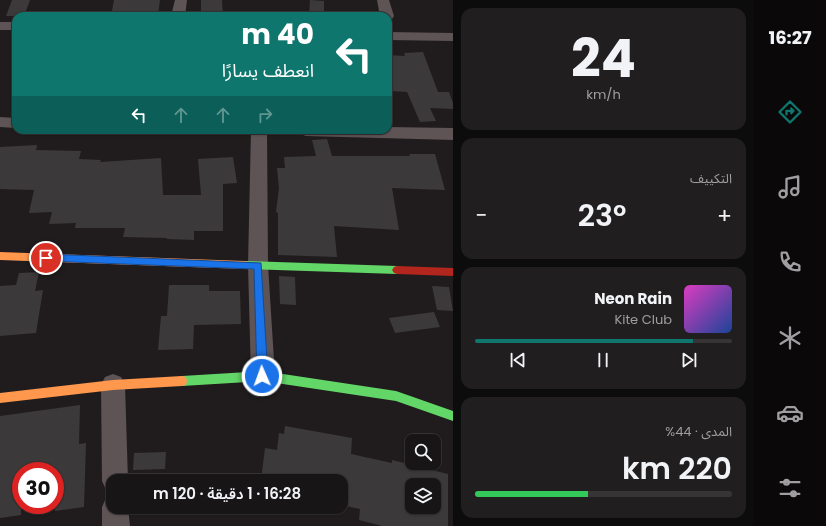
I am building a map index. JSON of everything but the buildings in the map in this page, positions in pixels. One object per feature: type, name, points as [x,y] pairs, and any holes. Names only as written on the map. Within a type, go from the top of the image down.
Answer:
[{"type":"street","points":[[179,12],[181,0]]},
{"type":"street","points":[[383,0],[386,12]]},
{"type":"street","points":[[0,26],[12,26]]},
{"type":"street","points":[[392,36],[453,38]]},
{"type":"street","points":[[0,122],[12,123]]},
{"type":"street","points":[[392,132],[453,134]]},
{"type":"street","points":[[259,134],[258,265],[262,376]]},
{"type":"street","points":[[0,256],[453,272]]},
{"type":"street","points":[[0,398],[113,385],[262,376],[396,396],[453,416]]},
{"type":"street","points":[[113,385],[115,474]]},
{"type":"street","points":[[115,514],[116,526]]},
{"type":"traffic: fast","points":[[245,265],[397,270]]},
{"type":"traffic: fast","points":[[182,381],[263,376],[396,396],[453,416]]},
{"type":"traffic: slow","points":[[0,256],[245,265]]},
{"type":"traffic: slow","points":[[0,398],[113,385],[182,381]]},
{"type":"traffic: jam","points":[[397,270],[453,272]]},
{"type":"route","points":[[46,258],[258,265],[262,376]]}]
